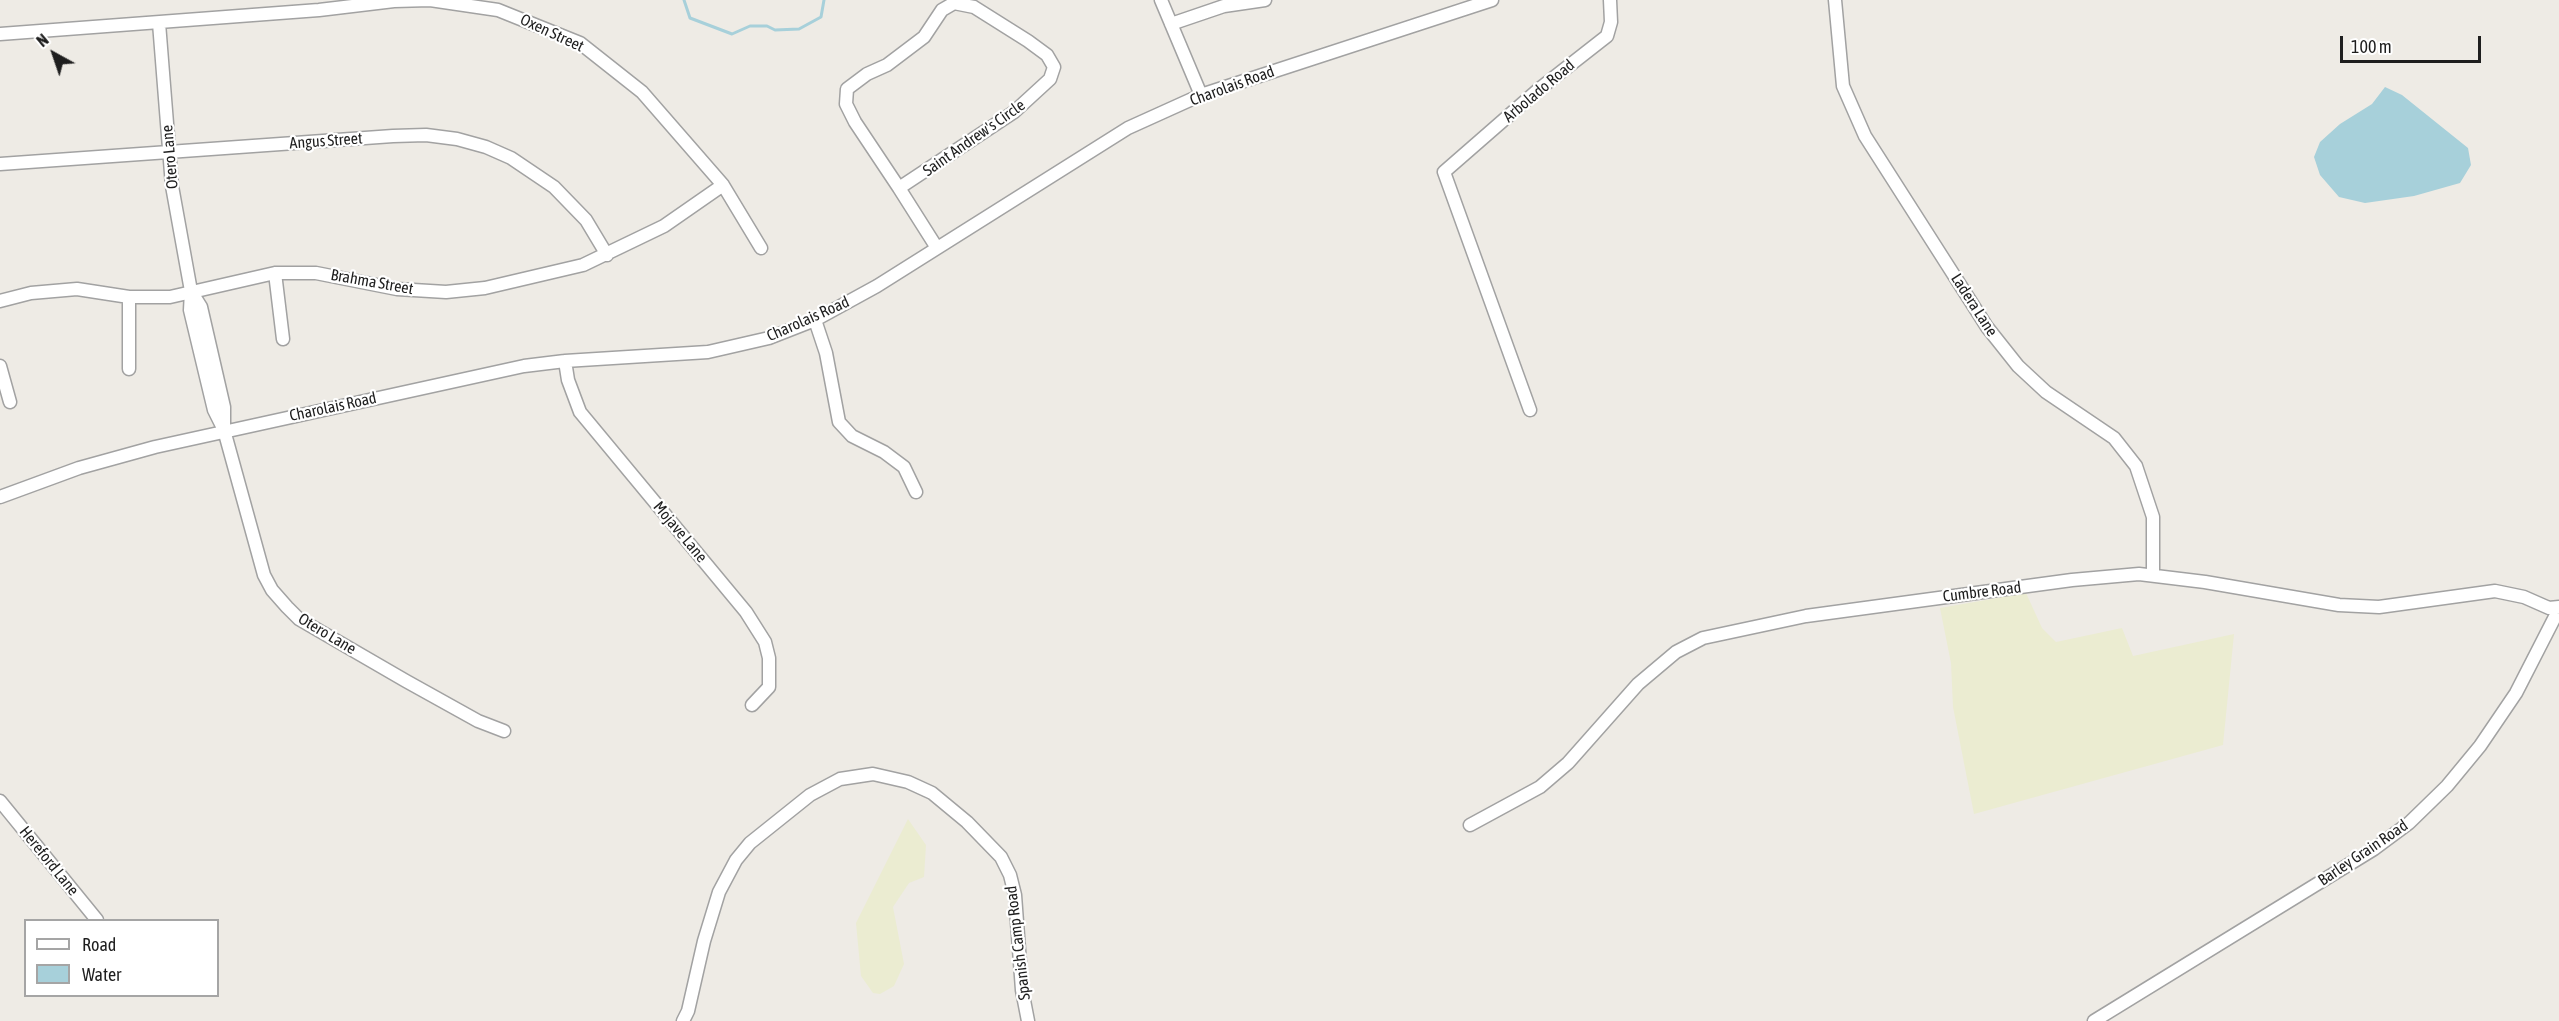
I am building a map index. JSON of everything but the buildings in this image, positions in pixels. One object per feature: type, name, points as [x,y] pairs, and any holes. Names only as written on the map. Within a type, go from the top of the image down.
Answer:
[{"type":"street","name":"Oxen Street","points":[[0,34],[159,23],[394,1],[430,0],[498,10],[572,39],[614,68],[668,120],[723,185],[761,248]]},
{"type":"street","points":[[1161,0],[1201,95]]},
{"type":"street","points":[[1171,24],[1224,6],[1265,0]]},
{"type":"street","name":"Charolais Road","points":[[0,497],[79,468],[224,430],[524,366],[565,361],[668,356],[737,348],[769,339],[815,320],[877,286],[1128,128],[1201,95],[1492,0]]},
{"type":"street","name":"Arbolado Road","points":[[1530,410],[1444,172],[1538,90],[1607,36],[1611,22],[1610,0]]},
{"type":"street","name":"Ladera Lane","points":[[1835,0],[1843,86],[1865,136],[1987,327],[2018,366],[2046,392],[2114,438],[2136,466],[2153,517],[2154,574]]},
{"type":"street","name":"Saint Andrew's Circle","points":[[899,188],[1030,99],[1050,79],[1054,67],[1047,55],[974,8],[954,3],[942,10],[924,37],[887,65],[853,83],[847,89],[846,104],[855,122],[937,248]]},
{"type":"street","name":"Otero Lane","points":[[159,23],[176,218],[191,291],[190,310],[214,411],[224,430],[264,575],[272,590],[299,619],[478,721],[504,731]]},
{"type":"street","name":"Angus Street","points":[[0,164],[393,136],[426,135],[457,139],[486,147],[511,158],[554,187],[586,220],[607,255]]},
{"type":"street","name":"Brahma Street","points":[[0,301],[30,292],[77,289],[129,297],[170,297],[275,273],[316,273],[397,288],[446,292],[485,288],[557,273],[607,255],[664,226],[723,185]]},
{"type":"street","points":[[275,273],[283,339]]},
{"type":"street","points":[[129,297],[129,369]]},
{"type":"street","points":[[815,320],[826,353],[839,422],[852,436],[884,452],[904,467],[916,492]]},
{"type":"street","name":"Mojave Lane","points":[[565,361],[568,380],[580,412],[746,612],[765,642],[770,668],[769,687],[752,705]]},
{"type":"street","points":[[0,366],[10,402]]},
{"type":"street","name":"Cumbre Road","points":[[1470,825],[1540,787],[1568,764],[1651,672],[1676,652],[1702,638],[1806,616],[2072,580],[2154,574],[2339,605],[2379,607],[2495,591],[2524,597],[2549,608],[2559,608]]},
{"type":"street","name":"Barley Grain Road","points":[[2094,1021],[2374,849],[2409,824],[2447,786],[2480,746],[2516,693],[2559,608]]},
{"type":"street","name":"Spanish Camp Road","points":[[683,1021],[688,1011],[704,941],[719,891],[736,860],[750,843],[810,795],[840,779],[873,774],[908,782],[932,793],[967,822],[1001,857],[1015,895],[1022,990],[1028,1021]]},
{"type":"street","name":"Hereford Lane","points":[[0,801],[95,919]]},
{"type":"green space","points":[[2026,593],[2042,628],[2056,642],[2122,628],[2133,656],[2234,634],[2223,745],[1974,814],[1953,707],[1951,663],[1940,608]]},
{"type":"green space","points":[[908,819],[926,845],[924,877],[909,883],[893,907],[904,964],[894,986],[880,994],[873,993],[861,976],[856,923]]},
{"type":"water","points":[[2385,87],[2402,95],[2468,148],[2471,165],[2460,183],[2414,196],[2365,203],[2339,197],[2320,175],[2314,157],[2320,142],[2340,124],[2372,104]]},
{"type":"waterway","points":[[684,0],[690,18],[732,34],[750,26],[767,26],[775,30],[799,29],[821,17],[824,0]]}]
